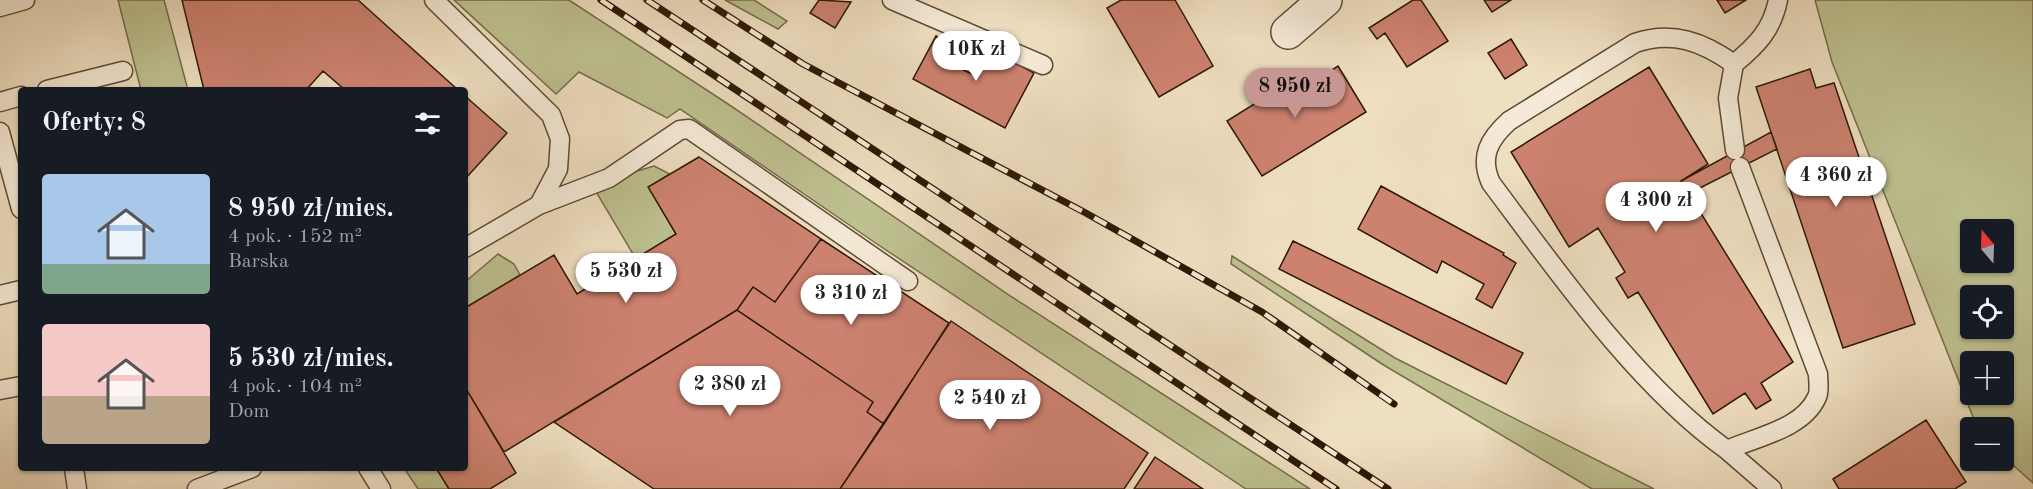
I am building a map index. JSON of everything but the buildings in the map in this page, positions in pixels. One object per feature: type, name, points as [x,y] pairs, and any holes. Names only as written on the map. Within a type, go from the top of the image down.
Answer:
[{"type":"street","points":[[1288,32],[1325,0]]},
{"type":"lane","points":[[0,7],[26,0]]},
{"type":"lane","points":[[434,0],[551,116],[560,139],[558,169],[539,206]]},
{"type":"lane","points":[[892,0],[1043,65]]},
{"type":"lane","points":[[1727,450],[1786,427],[1806,412],[1818,396],[1818,374],[1737,159],[1728,98],[1734,64],[1760,43],[1774,18],[1778,0]]},
{"type":"lane","points":[[1734,64],[1713,49],[1694,41],[1651,37],[1635,43],[1509,121],[1496,132],[1484,157],[1485,171],[1491,183],[1594,318],[1653,384],[1698,429],[1727,450],[1772,489]]},
{"type":"lane","points":[[59,87],[123,71]]},
{"type":"lane","points":[[0,102],[18,97]]},
{"type":"lane","points":[[468,246],[539,206],[609,178],[680,130],[689,129],[908,280]]},
{"type":"lane","points":[[0,132],[15,198]]},
{"type":"lane","points":[[0,295],[18,291]]},
{"type":"lane","points":[[0,390],[18,387]]},
{"type":"lane","points":[[74,471],[77,489]]},
{"type":"lane","points":[[197,489],[244,471]]},
{"type":"lane","points":[[370,471],[381,489]]},
{"type":"green space","points":[[118,0],[164,0],[187,87],[140,87]]},
{"type":"green space","points":[[454,0],[569,0],[728,104],[1012,297],[1310,489],[1246,489],[877,244],[680,109],[667,118],[579,72],[556,94]]},
{"type":"green space","points":[[725,0],[754,0],[787,21],[778,29]]},
{"type":"green space","points":[[1815,0],[2033,0],[2033,483],[2014,466],[2014,417],[1973,417],[1968,405],[2014,405],[2014,351],[1960,351],[1960,384],[1832,62]]},
{"type":"green space","points":[[654,166],[670,174],[649,187],[676,234],[636,259],[595,190],[617,177]]},
{"type":"green space","points":[[498,254],[514,264],[520,275],[468,306],[468,279]]},
{"type":"green space","points":[[1232,256],[1395,358],[1654,489],[1592,489],[1382,364],[1231,264]]},
{"type":"green space","points":[[406,471],[438,471],[449,489],[418,489]]},
{"type":"railway","points":[[601,0],[1336,489]]},
{"type":"railway","points":[[647,0],[1388,489]]},
{"type":"railway","points":[[703,0],[803,64],[1084,212],[1262,312],[1394,404]]}]
